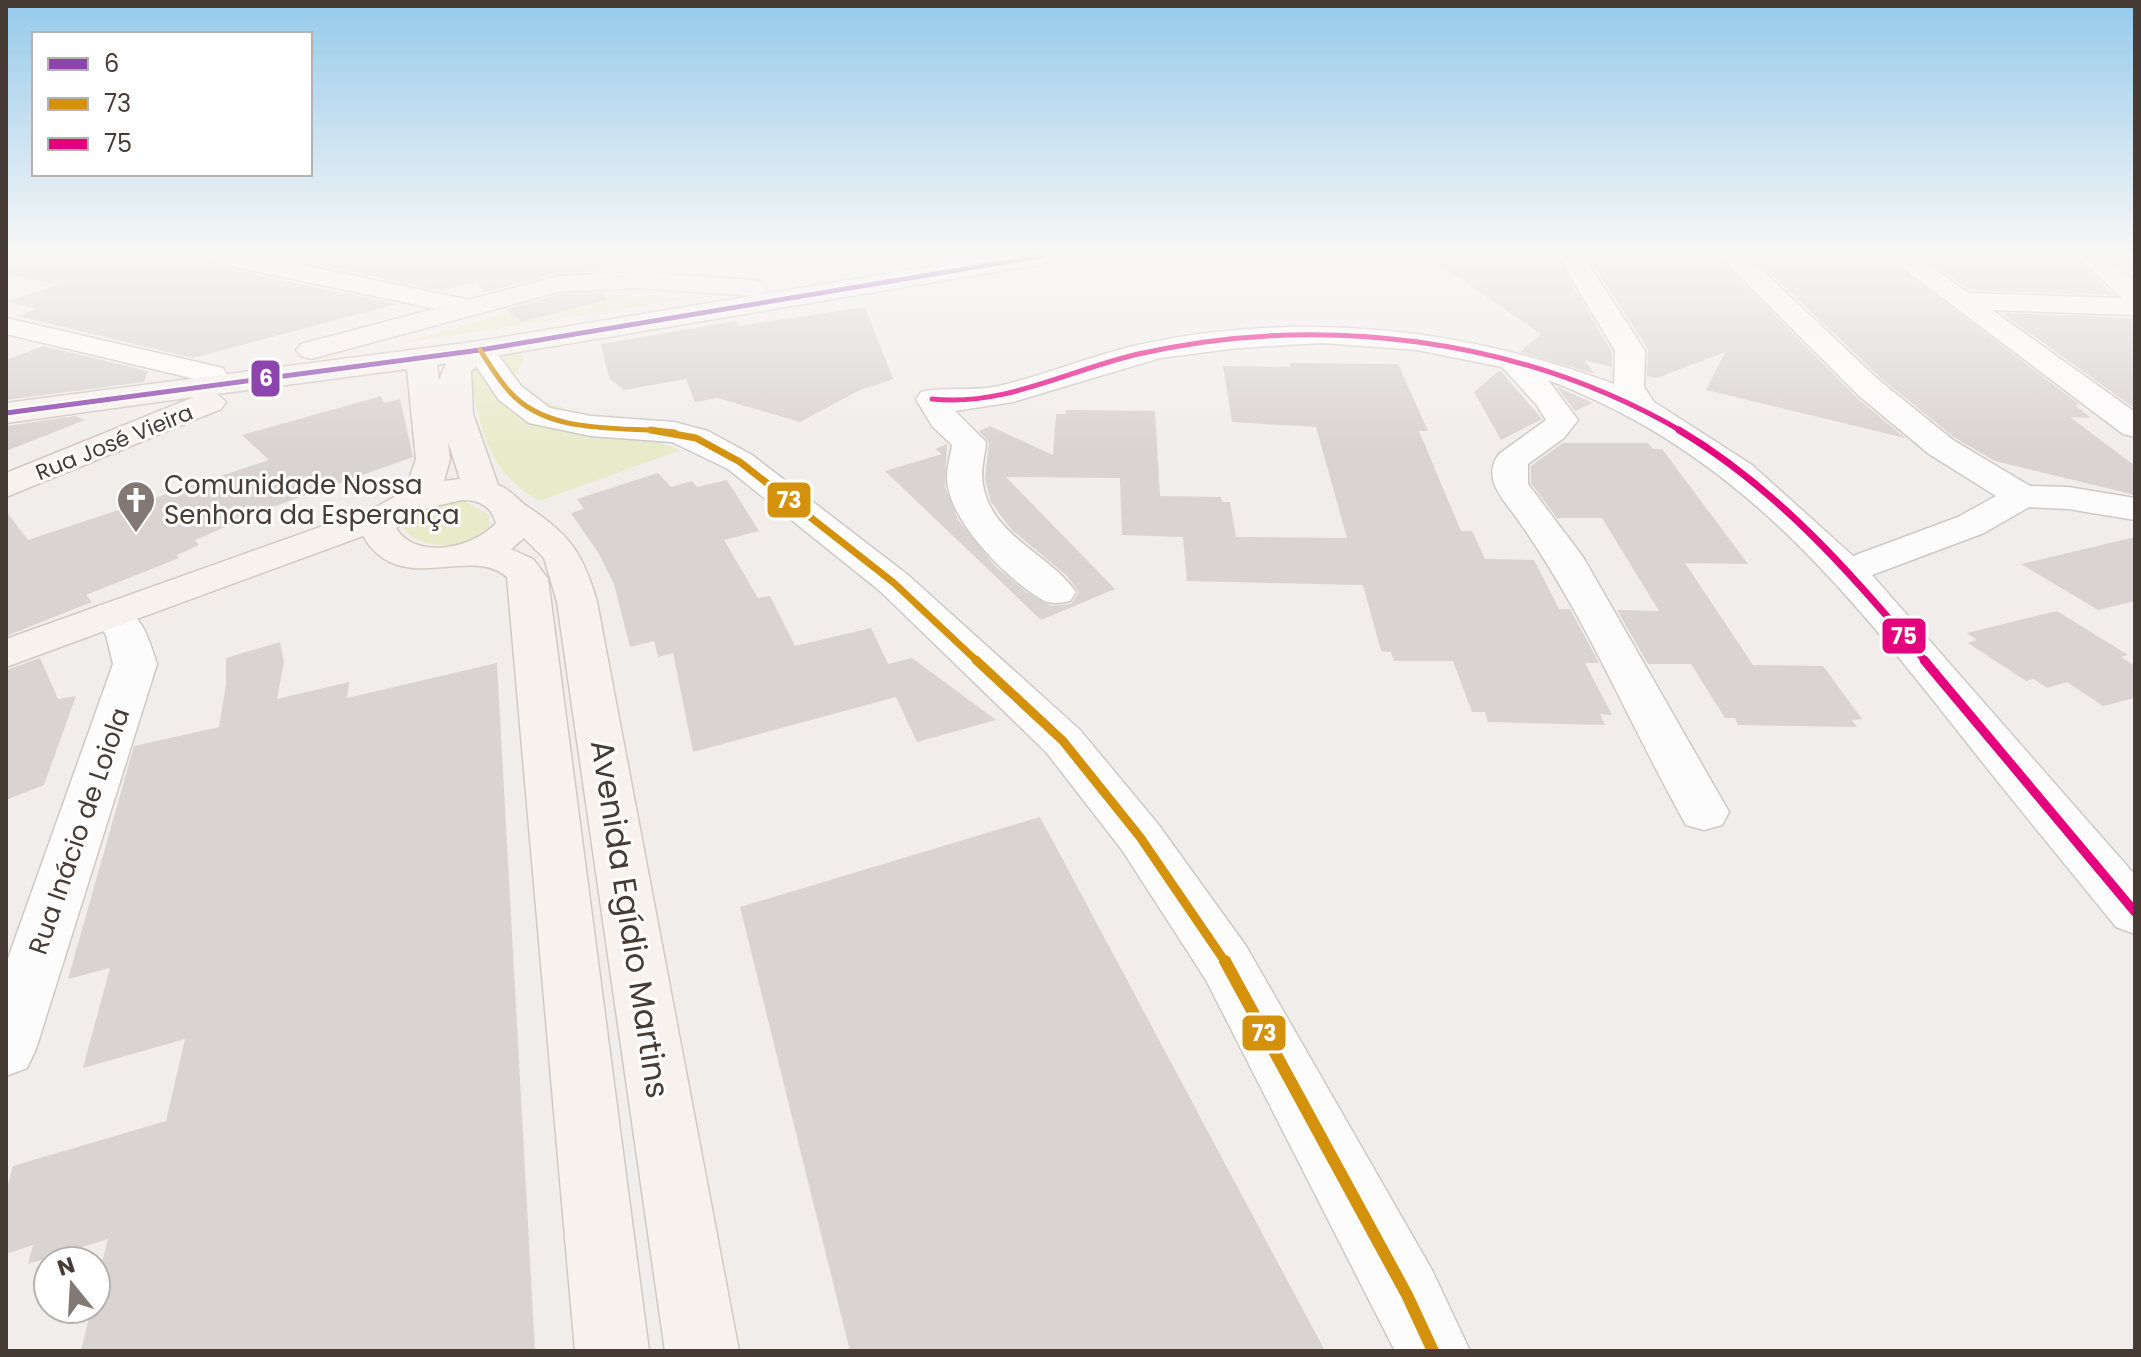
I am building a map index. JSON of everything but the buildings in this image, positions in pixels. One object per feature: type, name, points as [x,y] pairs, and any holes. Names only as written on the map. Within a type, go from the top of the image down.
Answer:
[{"type":"main road","points":[[6,413],[421,359],[490,319]]},
{"type":"main road","points":[[636,324],[650,319]]},
{"type":"main road","points":[[127,397],[328,347],[472,329],[636,324],[661,319]]},
{"type":"main road","points":[[472,329],[465,359],[455,376],[458,417],[491,518]]},
{"type":"main road","points":[[267,379],[328,347]]},
{"type":"main road","points":[[421,359],[433,459],[421,498]]},
{"type":"main road","name":"Rua José Vieira","points":[[6,486],[267,379]]},
{"type":"main road","points":[[6,681],[120,625],[382,528],[421,498],[442,492],[491,518]]},
{"type":"main road","points":[[382,528],[412,555],[454,558],[491,518]]},
{"type":"main road","name":"Avenida Egídio Martins","points":[[491,518],[513,562],[523,568],[528,579],[612,1351]]},
{"type":"main road","name":"Avenida Egídio Martins","points":[[491,518],[549,536],[560,551],[577,602],[702,1351]]},
{"type":"main road","points":[[6,654],[120,625]]},
{"type":"street","points":[[445,319],[472,329],[510,393],[540,416],[591,426],[674,432],[696,438],[740,462],[894,583],[1063,741],[1140,837],[1226,963],[1407,1295],[1433,1351]]},
{"type":"street","points":[[1611,319],[1632,364],[1627,379],[1629,387],[1642,408]]},
{"type":"street","points":[[1798,319],[1869,388],[1941,447],[2022,496],[2068,498],[2135,509]]},
{"type":"street","points":[[1987,319],[2135,427]]},
{"type":"street","points":[[6,326],[212,374]]},
{"type":"street","points":[[1056,592],[988,531],[970,500],[964,466],[969,442],[943,419],[932,399],[955,401],[996,395],[1155,349],[1241,338],[1321,335],[1427,344],[1528,366],[1642,408],[1730,464],[1805,529],[1847,571],[2135,912]]},
{"type":"street","points":[[1528,366],[1632,364]]},
{"type":"street","points":[[1528,366],[1562,420],[1557,429],[1539,438],[1511,461],[1510,485],[1564,557],[1704,812]]},
{"type":"street","points":[[1847,571],[1971,525],[2022,496]]},
{"type":"street","name":"Rua Inácio de Loiola","points":[[6,1049],[135,664],[120,625]]},
{"type":"green space","points":[[484,319],[555,319],[408,342]]},
{"type":"green space","points":[[520,353],[524,359],[514,379],[515,385],[538,399],[681,450],[539,501],[522,490],[498,463],[483,432],[471,377],[472,363]]},
{"type":"green space","points":[[461,499],[489,515],[489,528],[481,535],[459,544],[436,545],[414,538],[405,531],[403,525],[408,518],[422,509]]},
{"type":"transit line","name":"6","points":[[6,413],[480,350],[663,319]]},
{"type":"transit line","name":"75","points":[[932,399],[954,402],[1002,395],[1121,358],[1180,346],[1258,337],[1323,335],[1417,342],[1465,350],[1513,360],[1603,390],[1693,438],[1740,472],[1825,549],[1903,635],[2135,912]]},
{"type":"transit line","name":"73","points":[[480,350],[510,393],[540,416],[591,426],[674,432],[696,438],[740,462],[894,583],[1063,741],[1140,837],[1226,963],[1407,1295],[1433,1351]]},
{"type":"place","name":"Comunidade Nossa Senhora da Esperança","points":[[136,534]]}]
